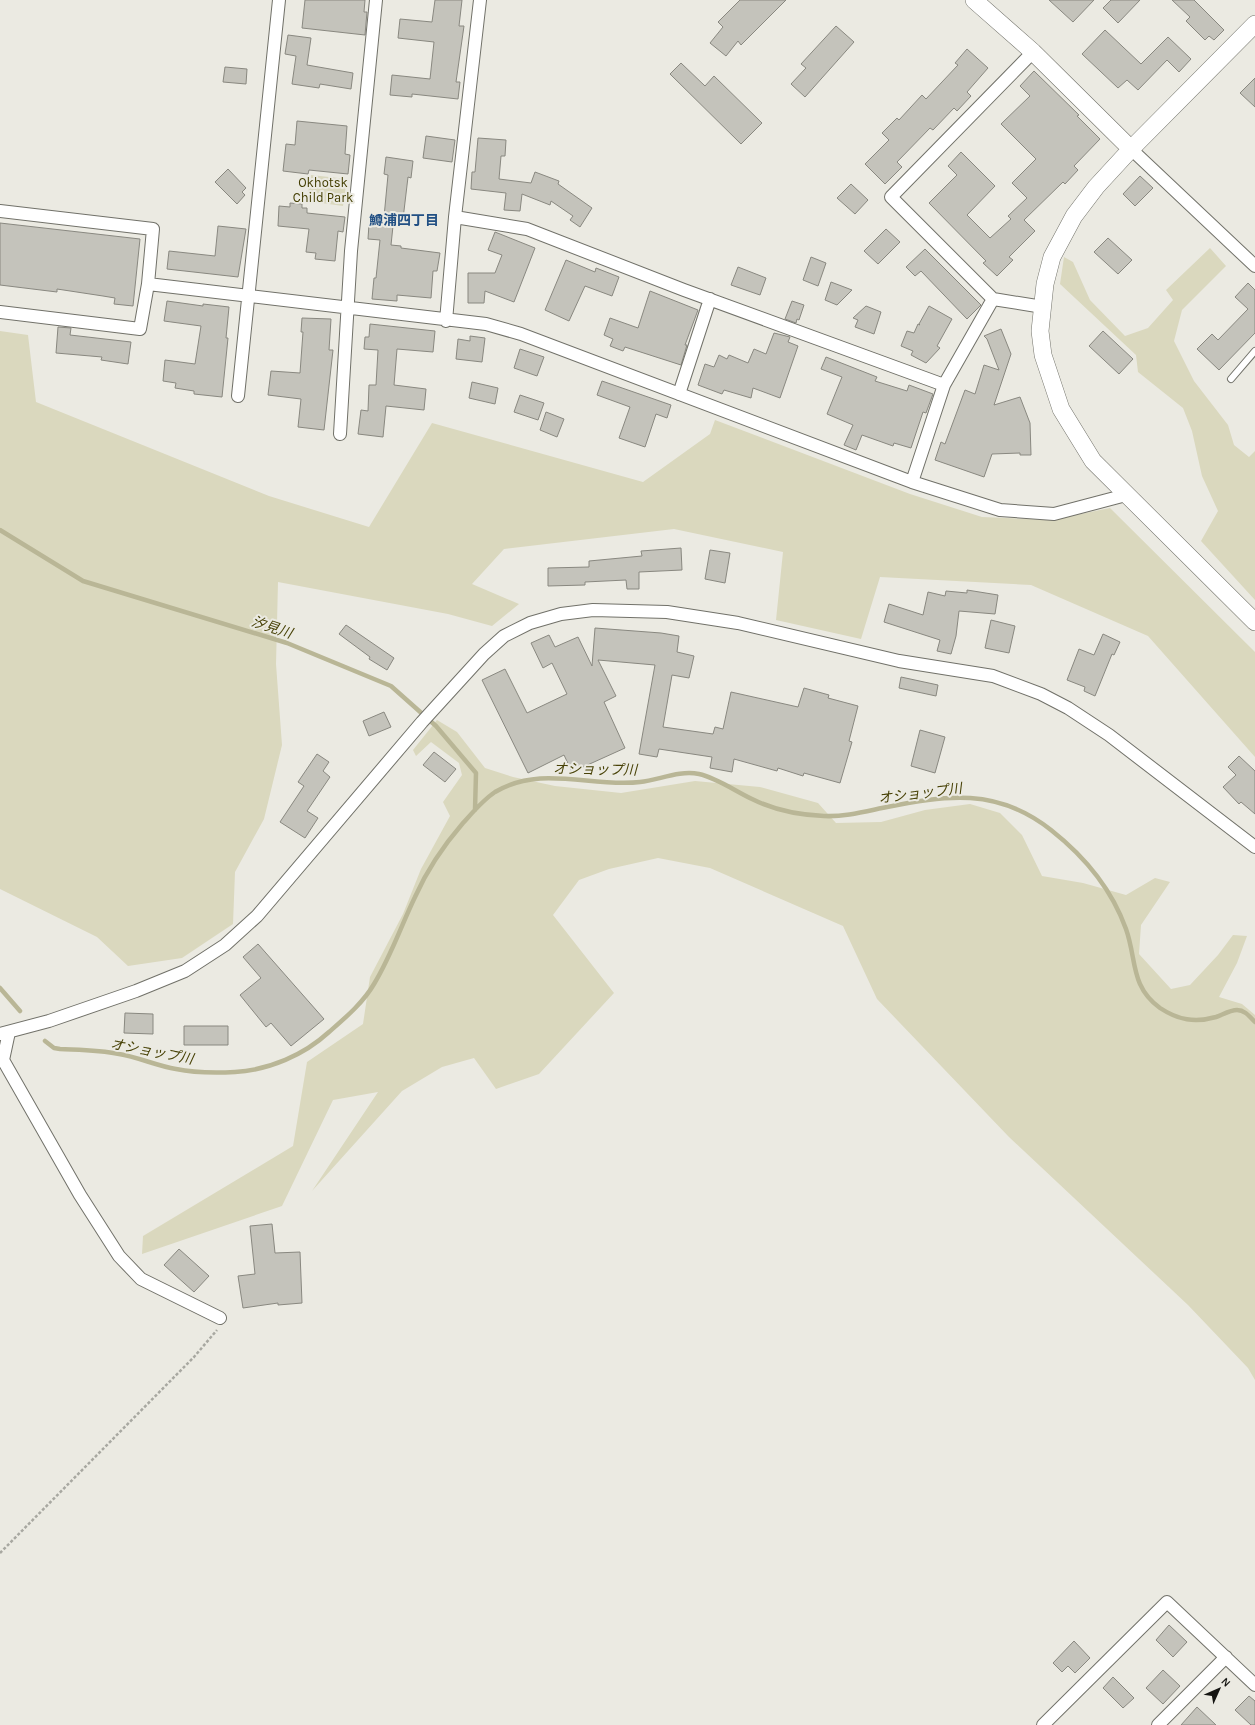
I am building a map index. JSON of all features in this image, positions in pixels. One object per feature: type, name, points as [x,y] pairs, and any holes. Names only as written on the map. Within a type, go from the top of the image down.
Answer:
[{"type":"street","points":[[238,396],[247,297],[279,0]]},
{"type":"street","points":[[340,434],[346,308],[376,0]]},
{"type":"street","points":[[446,321],[455,217],[480,0]]},
{"type":"street","points":[[974,0],[1033,52],[1131,149],[1255,266]]},
{"type":"street","points":[[1255,24],[1131,149],[1096,187],[1074,216],[1052,257],[1045,284],[1040,332],[1044,355],[1061,409],[1093,460],[1126,495],[1255,622]]},
{"type":"street","points":[[1033,52],[891,197],[993,299],[1043,307]]},
{"type":"street","points":[[0,211],[153,229],[148,284],[140,329],[0,312]]},
{"type":"street","points":[[455,217],[527,229],[710,300],[944,385]]},
{"type":"street","points":[[148,284],[446,321],[486,324],[521,334],[912,482],[1000,510],[1054,514],[1126,495]]},
{"type":"street","points":[[912,482],[944,385],[993,299]]},
{"type":"street","points":[[680,394],[710,300]]},
{"type":"street","points":[[220,1318],[141,1279],[119,1256],[80,1195],[3,1060],[5,1033],[49,1021],[136,991],[184,971],[225,946],[257,916],[434,709],[504,636],[530,623],[561,614],[593,610],[667,612],[738,623],[899,661],[993,676],[1042,694],[1068,708],[1109,735],[1255,847]]},
{"type":"street","points":[[1044,1725],[1167,1602],[1255,1685]]},
{"type":"street","points":[[1158,1725],[1226,1657]]},
{"type":"lane","points":[[1231,379],[1255,351]]},
{"type":"path","points":[[0,1553],[194,1357],[221,1324],[220,1318]]},
{"type":"green space","name":"Okhotsk Child Park","points":[[311,175],[347,179],[343,206],[307,201]]},
{"type":"green space","points":[[1210,248],[1226,266],[1182,310],[1174,341],[1194,381],[1228,425],[1234,445],[1249,457],[1255,451],[1255,600],[1201,541],[1218,511],[1202,476],[1192,431],[1183,408],[1138,372],[1136,355],[1060,284],[1064,257],[1073,262],[1090,300],[1125,336],[1148,328],[1173,300],[1166,290]]},
{"type":"green space","points":[[0,331],[28,335],[36,402],[269,496],[369,527],[432,423],[643,482],[710,434],[715,420],[910,494],[982,517],[1051,520],[1110,508],[1255,652],[1255,757],[1148,636],[1031,585],[880,577],[861,639],[776,620],[783,552],[674,529],[504,549],[472,584],[519,604],[492,626],[448,614],[278,582],[276,664],[282,745],[264,819],[235,872],[233,924],[182,958],[128,966],[97,937],[0,889]]},
{"type":"green space","points":[[437,720],[457,732],[485,768],[513,777],[555,786],[621,793],[695,781],[760,787],[818,803],[836,823],[881,822],[925,810],[970,804],[1000,813],[1022,835],[1042,876],[1083,883],[1126,895],[1155,878],[1170,882],[1141,925],[1139,954],[1171,989],[1190,985],[1218,955],[1233,935],[1247,936],[1237,963],[1219,997],[1242,1004],[1255,1015],[1255,1380],[1248,1368],[1188,1305],[1009,1137],[877,999],[843,926],[710,868],[658,858],[609,869],[579,880],[553,915],[614,993],[539,1074],[496,1089],[474,1058],[442,1067],[402,1091],[312,1191],[378,1092],[333,1100],[282,1206],[142,1254],[143,1236],[293,1146],[307,1062],[363,1024],[370,977],[403,914],[421,869],[450,816],[443,802],[462,775],[459,763],[431,742],[416,756],[413,750]]},
{"type":"building","points":[[305,0],[365,0],[364,12],[367,12],[365,35],[302,28]]},
{"type":"building","points":[[435,0],[462,0],[459,26],[464,26],[456,82],[460,82],[458,99],[412,94],[412,97],[390,95],[392,75],[430,79],[434,42],[398,38],[400,19],[432,22]]},
{"type":"building","points":[[740,0],[786,0],[741,45],[738,41],[726,56],[710,43],[723,27],[718,22]]},
{"type":"building","points":[[1049,0],[1094,0],[1073,22]]},
{"type":"building","points":[[1111,0],[1140,0],[1118,23],[1103,8]]},
{"type":"building","points":[[1172,0],[1194,0],[1224,30],[1214,40],[1209,36],[1205,40],[1186,21],[1190,17]]},
{"type":"building","points":[[836,26],[854,42],[805,97],[791,84],[806,68],[801,64]]},
{"type":"building","points":[[1105,30],[1141,64],[1168,37],[1191,59],[1179,72],[1167,60],[1138,90],[1127,80],[1118,88],[1082,54]]},
{"type":"building","points":[[288,35],[311,38],[307,65],[353,73],[351,89],[320,84],[319,88],[292,84],[296,56],[285,54]]},
{"type":"building","points":[[967,49],[988,68],[967,92],[971,96],[957,111],[954,108],[933,130],[930,128],[897,162],[902,167],[885,184],[865,164],[889,140],[882,133],[897,118],[899,120],[922,95],[926,99],[958,65],[955,63]]},
{"type":"building","points":[[681,63],[705,86],[714,76],[762,123],[741,144],[670,74]]},
{"type":"building","points":[[225,67],[247,69],[246,84],[223,82]]},
{"type":"building","points":[[1034,71],[1079,115],[1077,116],[1100,139],[1074,166],[1078,170],[1065,184],[1063,182],[1024,220],[1035,231],[1009,257],[1013,260],[997,276],[983,263],[986,261],[929,203],[957,175],[948,166],[961,152],[995,186],[967,215],[990,238],[1011,219],[1008,216],[1027,198],[1012,183],[1036,159],[1001,124],[1030,96],[1020,86]]},
{"type":"building","points":[[1255,78],[1255,107],[1240,93]]},
{"type":"building","points":[[297,121],[347,126],[345,154],[350,155],[348,174],[309,170],[308,174],[283,171],[286,144],[295,145]]},
{"type":"building","points":[[426,136],[455,140],[452,162],[423,158]]},
{"type":"building","points":[[478,138],[506,140],[505,156],[501,156],[499,179],[531,183],[535,172],[559,181],[558,184],[592,208],[580,227],[570,220],[573,216],[551,201],[550,205],[522,194],[520,211],[504,210],[506,193],[471,189],[472,172],[475,172]]},
{"type":"building","points":[[386,157],[413,161],[411,178],[408,177],[403,219],[384,217],[388,175],[384,174]]},
{"type":"building","points":[[228,169],[246,188],[242,192],[245,195],[237,204],[215,182]]},
{"type":"building","points":[[1140,176],[1153,188],[1135,206],[1123,194]]},
{"type":"building","points":[[851,184],[868,200],[855,214],[837,198]]},
{"type":"building","points":[[290,203],[302,204],[302,208],[307,208],[307,213],[345,217],[343,232],[338,231],[335,261],[315,259],[316,253],[306,252],[309,229],[278,226],[279,206],[290,207]]},
{"type":"building","points":[[0,223],[140,239],[133,306],[114,304],[115,298],[103,296],[57,289],[57,292],[0,285]]},
{"type":"building","points":[[369,224],[393,226],[391,245],[401,246],[401,248],[440,253],[437,271],[433,271],[431,298],[397,295],[397,301],[372,299],[380,240],[368,239]]},
{"type":"building","points":[[218,226],[246,229],[238,277],[167,269],[169,251],[215,256]]},
{"type":"building","points":[[886,229],[900,242],[878,264],[864,251]]},
{"type":"building","points":[[495,232],[535,248],[514,302],[485,291],[484,303],[468,303],[468,273],[495,273],[502,255],[488,250]]},
{"type":"building","points":[[1108,238],[1132,260],[1118,274],[1094,252]]},
{"type":"building","points":[[925,249],[981,305],[967,319],[921,271],[915,276],[906,267]]},
{"type":"building","points":[[811,257],[826,263],[818,286],[803,280]]},
{"type":"building","points":[[566,260],[595,272],[596,268],[619,277],[612,296],[585,286],[569,321],[545,310]]},
{"type":"building","points":[[738,267],[766,278],[760,295],[731,285]]},
{"type":"building","points":[[831,282],[852,290],[837,305],[825,300]]},
{"type":"building","points":[[1248,283],[1255,290],[1255,333],[1219,370],[1197,349],[1212,334],[1218,340],[1248,309],[1235,297]]},
{"type":"building","points":[[650,291],[698,310],[685,345],[687,345],[681,365],[625,347],[623,351],[610,346],[613,339],[604,335],[610,318],[638,328]]},
{"type":"building","points":[[167,301],[203,306],[203,304],[229,307],[226,338],[228,338],[222,397],[194,394],[194,391],[175,388],[176,383],[163,381],[165,360],[195,364],[201,326],[164,321]]},
{"type":"building","points":[[792,301],[804,305],[799,320],[797,319],[796,323],[785,319]]},
{"type":"building","points":[[866,306],[881,312],[874,334],[855,327],[858,320],[853,318]]},
{"type":"building","points":[[929,306],[952,319],[937,346],[940,348],[926,363],[911,355],[913,351],[901,346],[907,331],[914,333],[918,324],[920,325],[919,324]]},
{"type":"building","points":[[302,318],[331,319],[329,350],[333,350],[324,430],[298,427],[301,399],[268,395],[271,371],[300,373],[303,332],[301,332]]},
{"type":"building","points":[[370,324],[435,331],[433,352],[397,349],[394,385],[426,389],[424,410],[386,406],[383,437],[358,434],[361,410],[368,411],[369,385],[376,385],[378,350],[364,349],[365,337],[369,337]]},
{"type":"building","points":[[58,327],[71,328],[70,335],[131,342],[128,364],[101,360],[102,357],[56,353]]},
{"type":"building","points":[[1001,329],[1011,354],[994,405],[1020,397],[1030,423],[1031,455],[1020,455],[1020,453],[992,454],[984,477],[935,460],[941,442],[945,444],[965,390],[975,394],[984,365],[999,370],[987,339],[984,336]]},
{"type":"building","points":[[1103,331],[1133,359],[1119,374],[1089,346]]},
{"type":"building","points":[[774,333],[790,337],[788,342],[798,346],[780,398],[753,388],[751,398],[724,390],[722,394],[698,385],[705,364],[714,367],[719,355],[727,359],[729,355],[748,363],[754,349],[766,354]]},
{"type":"building","points":[[470,336],[485,338],[482,362],[456,359],[458,339],[470,341]]},
{"type":"building","points":[[520,349],[544,357],[537,376],[514,368]]},
{"type":"building","points":[[826,357],[877,377],[875,381],[907,391],[909,385],[933,394],[926,413],[923,412],[911,448],[894,443],[893,446],[862,435],[856,450],[844,445],[853,425],[827,414],[842,377],[821,369]]},
{"type":"building","points":[[602,381],[671,405],[667,418],[656,414],[645,447],[619,438],[630,407],[597,395]]},
{"type":"building","points":[[472,382],[498,388],[495,404],[469,398]]},
{"type":"building","points":[[520,395],[544,403],[538,420],[514,412]]},
{"type":"building","points":[[546,412],[564,419],[557,437],[540,430]]},
{"type":"building","points":[[681,548],[682,570],[639,572],[639,589],[627,589],[626,580],[585,582],[585,585],[548,586],[548,568],[589,567],[589,561],[642,556],[641,551]]},
{"type":"building","points":[[710,550],[730,553],[725,583],[705,579]]},
{"type":"building","points":[[967,590],[998,595],[995,614],[959,611],[956,636],[951,654],[937,651],[940,640],[884,622],[889,604],[923,615],[928,592],[945,596],[946,591],[967,593]]},
{"type":"building","points":[[991,620],[1015,626],[1009,653],[985,648]]},
{"type":"building","points":[[346,625],[394,658],[387,670],[369,659],[370,657],[339,634]]},
{"type":"building","points":[[595,628],[661,633],[679,636],[677,652],[694,656],[689,678],[672,675],[663,727],[713,734],[715,727],[723,729],[731,692],[798,707],[804,688],[829,695],[828,698],[858,706],[849,741],[852,742],[840,783],[804,773],[803,776],[778,768],[777,771],[734,759],[732,772],[710,768],[712,757],[659,749],[657,757],[639,754],[655,665],[598,660],[616,696],[604,702],[625,748],[572,772],[564,755],[528,773],[482,680],[505,669],[527,713],[567,694],[552,663],[543,668],[531,643],[549,635],[555,647],[578,637],[592,666]]},
{"type":"building","points":[[1103,634],[1120,642],[1114,655],[1112,654],[1095,696],[1084,691],[1085,687],[1067,680],[1079,649],[1094,655]]},
{"type":"building","points":[[901,677],[938,685],[936,696],[899,688]]},
{"type":"building","points":[[384,712],[391,727],[369,736],[363,721]]},
{"type":"building","points":[[920,730],[945,737],[935,773],[911,766]]},
{"type":"building","points":[[434,752],[456,769],[445,782],[423,765]]},
{"type":"building","points":[[317,754],[329,762],[323,771],[330,777],[307,811],[318,818],[305,838],[280,822],[304,786],[298,782]]},
{"type":"building","points":[[1239,756],[1255,771],[1255,814],[1241,802],[1239,804],[1223,787],[1236,775],[1228,767]]},
{"type":"building","points":[[258,944],[324,1019],[291,1046],[271,1023],[266,1027],[240,995],[261,978],[243,957]]},
{"type":"building","points":[[125,1013],[153,1014],[153,1034],[124,1033]]},
{"type":"building","points":[[184,1026],[228,1026],[228,1045],[184,1045]]},
{"type":"building","points":[[272,1224],[275,1253],[300,1252],[302,1303],[278,1305],[278,1303],[243,1308],[238,1276],[255,1274],[250,1226]]},
{"type":"building","points":[[179,1249],[209,1276],[194,1292],[164,1265]]},
{"type":"building","points":[[1169,1625],[1187,1642],[1173,1657],[1156,1640]]},
{"type":"building","points":[[1074,1641],[1090,1658],[1075,1673],[1068,1666],[1062,1672],[1053,1663]]},
{"type":"building","points":[[1163,1670],[1180,1686],[1163,1704],[1146,1688]]},
{"type":"building","points":[[1113,1677],[1134,1698],[1123,1708],[1103,1688]]},
{"type":"building","points":[[1249,1696],[1255,1701],[1255,1725],[1251,1725],[1235,1710]]},
{"type":"building","points":[[1197,1707],[1216,1725],[1181,1725]]},
{"type":"waterway","name":"汐見川","points":[[0,530],[83,581],[287,643],[391,686],[436,726],[476,773],[475,810]]},
{"type":"waterway","name":"オショップ川","points":[[45,1041],[54,1048],[126,1055],[169,1068],[198,1072],[213,1073],[248,1071],[273,1065],[285,1060],[309,1048],[347,1016],[365,998],[386,963],[410,908],[436,858],[463,823],[482,802],[495,792],[513,784],[531,779],[549,778],[622,783],[647,781],[684,773],[699,774],[712,778],[752,799],[769,806],[805,814],[831,816],[846,815],[905,803],[949,798],[970,798],[991,801],[1011,807],[1031,816],[1063,840],[1086,862],[1105,887],[1126,929],[1139,982],[1150,1000],[1160,1008],[1180,1018],[1201,1020],[1240,1010],[1245,1012],[1255,1022]]},
{"type":"waterway","name":"オショップ川","points":[[0,988],[20,1011]]},
{"type":"district","name":"鱒浦四丁目","points":[[404,220]]}]
